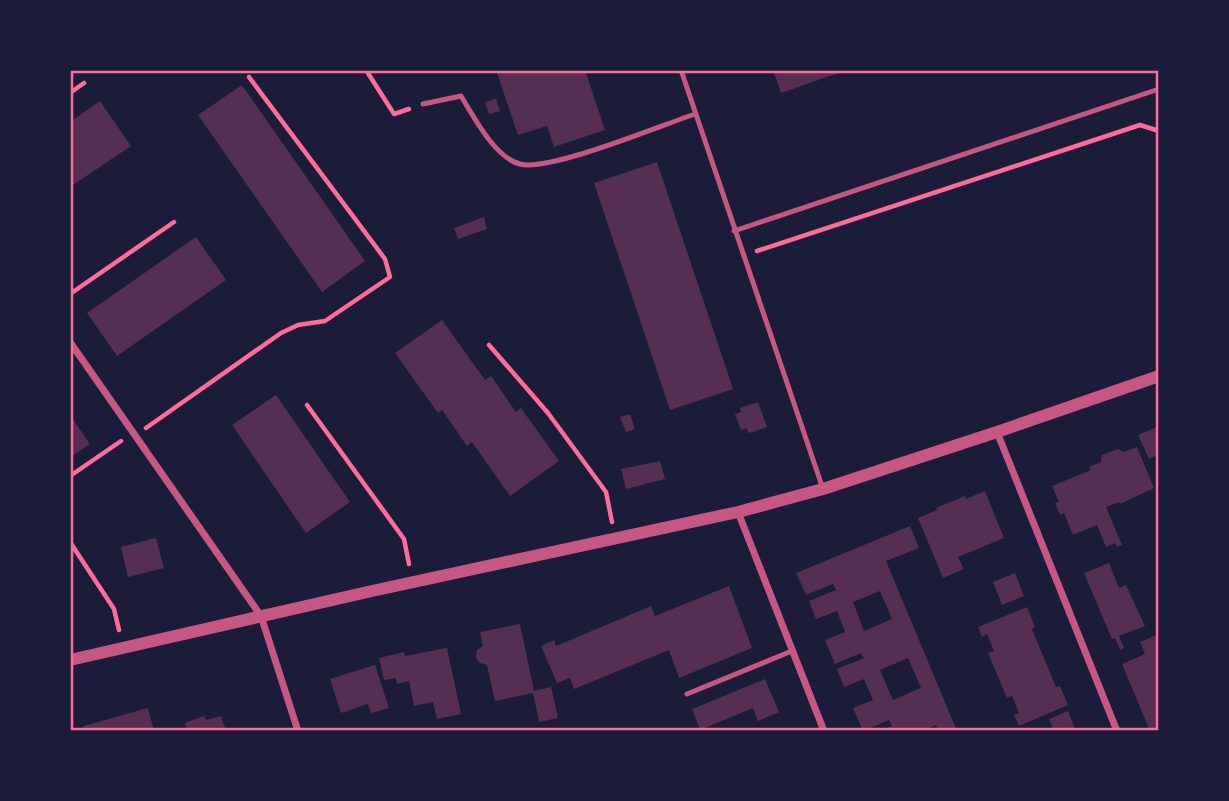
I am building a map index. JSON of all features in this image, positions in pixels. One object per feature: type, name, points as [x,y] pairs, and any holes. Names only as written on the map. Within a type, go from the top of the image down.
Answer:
[{"type":"street","points":[[70,342],[136,433],[261,616],[298,731]]},
{"type":"street","points":[[70,660],[738,512],[823,488],[997,432],[1159,376]]},
{"type":"street","points":[[997,432],[1117,731]]},
{"type":"street","points":[[738,512],[824,731]]},
{"type":"lane","points":[[681,70],[823,488]]},
{"type":"lane","points":[[734,231],[1159,89]]},
{"type":"lane","points":[[423,104],[461,96],[492,145],[520,164],[554,163],[695,114]]},
{"type":"lane","points":[[687,694],[792,651]]},
{"type":"path","points":[[366,70],[394,114],[423,104]]},
{"type":"path","points":[[70,476],[281,333],[298,325],[326,321],[390,277],[385,259],[249,77]]},
{"type":"path","points":[[70,93],[84,83]]},
{"type":"path","points":[[742,255],[844,224],[1140,125],[1159,131]]},
{"type":"path","points":[[70,294],[174,222]]},
{"type":"path","points":[[489,345],[548,413],[606,492],[615,540]]},
{"type":"path","points":[[307,405],[404,538],[413,582]]},
{"type":"path","points":[[70,541],[114,609],[123,648]]},
{"type":"building","points":[[496,70],[585,70],[605,130],[554,147],[547,126],[518,135]]},
{"type":"building","points":[[773,70],[847,70],[781,93]]},
{"type":"building","points":[[242,85],[365,261],[322,292],[198,115]]},
{"type":"building","points":[[496,99],[500,111],[489,114],[485,102]]},
{"type":"building","points":[[100,101],[131,146],[70,187],[70,122]]},
{"type":"building","points":[[657,162],[733,389],[670,410],[594,183]]},
{"type":"building","points":[[484,217],[487,229],[458,239],[454,228]]},
{"type":"building","points":[[196,237],[226,280],[117,356],[87,313]]},
{"type":"building","points":[[442,320],[485,380],[491,376],[516,412],[521,408],[559,461],[510,496],[472,442],[467,446],[442,410],[438,413],[395,353]]},
{"type":"building","points":[[276,395],[350,502],[306,533],[232,425]]},
{"type":"building","points":[[758,402],[767,427],[749,433],[746,428],[741,430],[735,414],[741,412],[740,408]]},
{"type":"building","points":[[630,414],[635,429],[626,432],[620,417]]},
{"type":"building","points":[[70,415],[90,444],[70,457]]},
{"type":"building","points":[[1159,426],[1159,454],[1149,459],[1138,435]]},
{"type":"building","points":[[1137,447],[1154,488],[1120,504],[1119,502],[1106,507],[1122,545],[1117,547],[1115,543],[1106,547],[1097,525],[1073,535],[1064,513],[1060,515],[1055,503],[1059,502],[1052,486],[1091,470],[1089,467],[1101,462],[1102,455],[1118,449],[1124,452]]},
{"type":"building","points":[[660,461],[665,479],[626,489],[621,469]]},
{"type":"building","points":[[985,491],[1004,538],[958,557],[964,569],[943,578],[918,518],[965,496],[966,499]]},
{"type":"building","points":[[910,526],[919,548],[886,561],[957,731],[938,731],[936,725],[922,731],[879,731],[892,726],[889,720],[863,731],[853,708],[873,700],[864,679],[844,687],[837,669],[864,658],[861,653],[835,664],[825,640],[845,632],[837,611],[816,619],[809,601],[836,590],[833,584],[806,595],[796,573]],"holes":[[[880,591],[892,619],[864,631],[853,602]],[[908,658],[921,688],[893,700],[880,670]]]},
{"type":"building","points":[[156,538],[164,568],[128,577],[121,547]]},
{"type":"building","points":[[1109,563],[1119,588],[1126,585],[1145,626],[1119,636],[1124,648],[1120,650],[1115,638],[1112,639],[1084,573]]},
{"type":"building","points":[[1015,573],[1024,596],[1002,605],[993,582]]},
{"type":"building","points":[[729,586],[752,648],[679,678],[669,650],[574,689],[570,678],[557,683],[541,646],[554,640],[556,646],[651,606],[655,616]]},
{"type":"building","points":[[1027,607],[1035,627],[1032,629],[1056,687],[1060,686],[1068,705],[1019,726],[1014,715],[1019,713],[1012,696],[1007,698],[988,653],[994,651],[987,634],[982,637],[978,627]]},
{"type":"building","points":[[520,624],[534,691],[551,687],[558,718],[539,722],[533,693],[495,701],[487,665],[476,658],[477,650],[483,646],[480,632]]},
{"type":"building","points":[[1159,634],[1159,731],[1150,731],[1122,664],[1145,654],[1140,642]]},
{"type":"building","points":[[447,648],[461,714],[437,719],[433,702],[414,706],[409,681],[397,684],[396,678],[384,680],[379,658],[404,652],[405,656]]},
{"type":"building","points":[[375,665],[389,708],[371,713],[368,704],[341,713],[330,679]]},
{"type":"building","points":[[765,679],[779,712],[758,721],[753,708],[700,730],[692,709]]},
{"type":"building","points":[[148,708],[154,731],[84,731],[83,726]]},
{"type":"building","points":[[1068,711],[1076,731],[1054,731],[1049,719]]},
{"type":"building","points":[[204,716],[206,720],[221,716],[226,731],[187,731],[185,723]]}]
